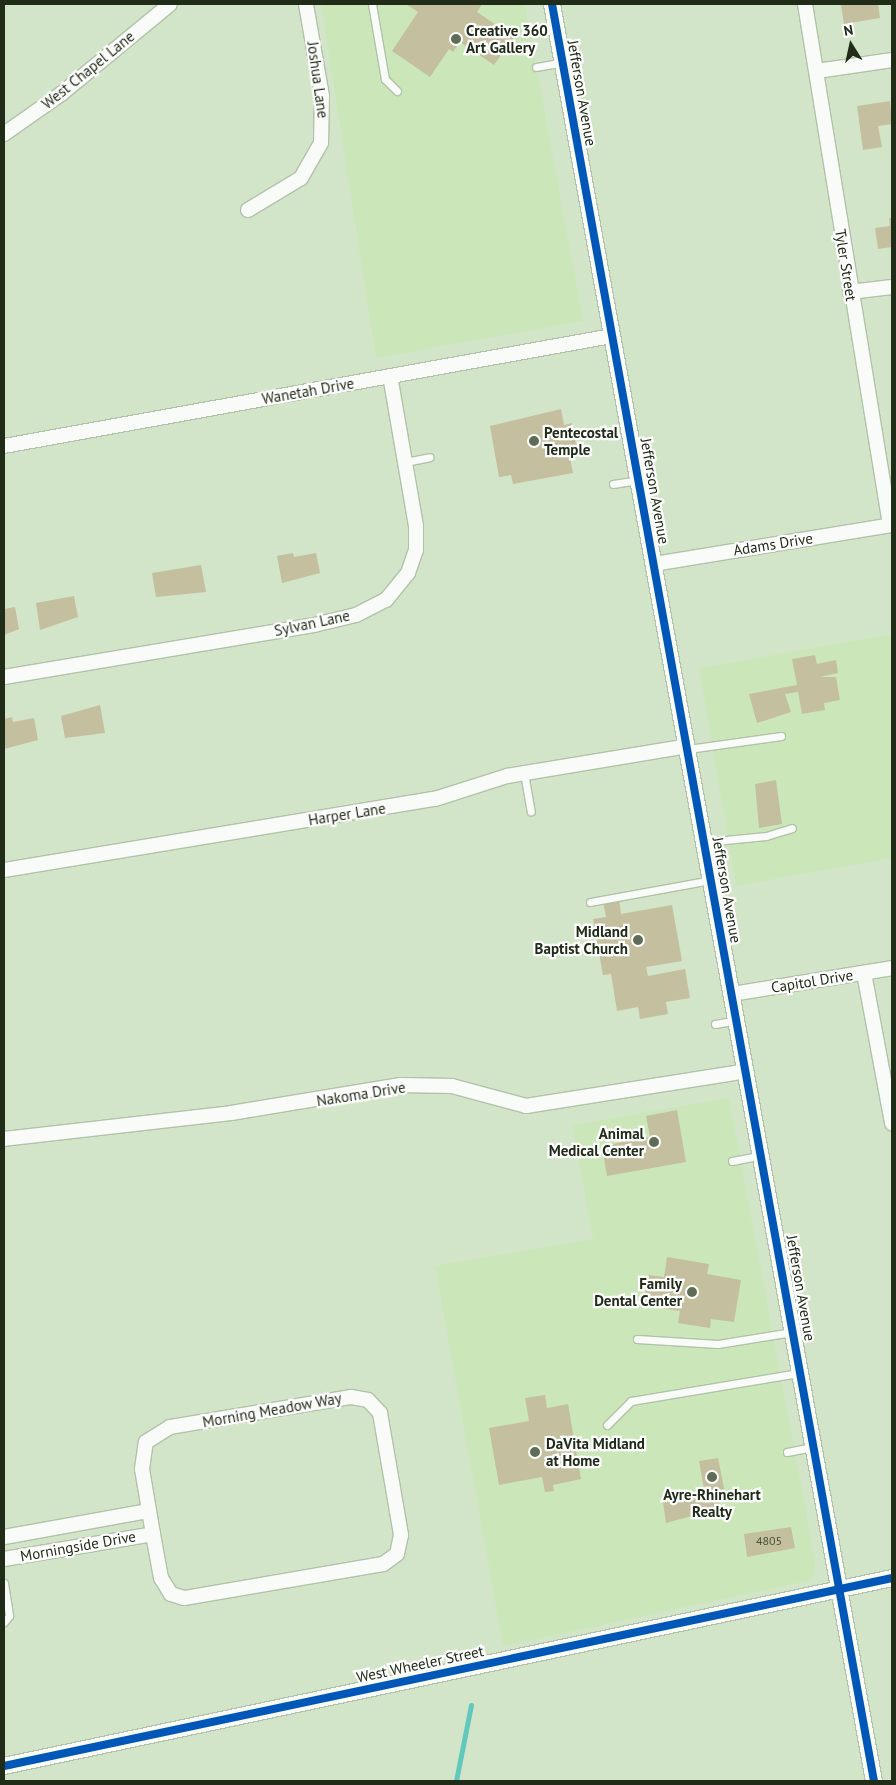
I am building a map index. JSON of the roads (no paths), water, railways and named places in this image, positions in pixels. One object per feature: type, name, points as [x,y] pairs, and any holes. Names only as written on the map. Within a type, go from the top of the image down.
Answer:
[{"type":"street","name":"West Chapel Lane","points":[[4,134],[61,94],[170,4]]},
{"type":"street","name":"Joshua Lane","points":[[248,210],[301,178],[321,143],[322,96],[306,4]]},
{"type":"street","name":"Jefferson Avenue","points":[[552,4],[842,1589],[874,1781]]},
{"type":"street","name":"Tyler Street","points":[[805,4],[817,71],[850,292],[891,525]]},
{"type":"street","points":[[817,71],[892,60]]},
{"type":"street","points":[[850,292],[892,287]]},
{"type":"street","name":"Wanetah Drive","points":[[4,446],[612,336]]},
{"type":"street","name":"Sylvan Lane","points":[[4,677],[314,625],[356,615],[386,600],[408,573],[416,550],[405,462],[390,376]]},
{"type":"street","name":"Adams Drive","points":[[654,564],[891,525]]},
{"type":"street","name":"Harper Lane","points":[[4,870],[435,800],[524,773],[688,747]]},
{"type":"street","name":"Capitol Drive","points":[[732,994],[892,968]]},
{"type":"street","points":[[864,973],[892,1123]]},
{"type":"street","name":"Nakoma Drive","points":[[4,1139],[132,1121],[231,1114],[400,1085],[452,1086],[526,1106],[746,1071]]},
{"type":"street","name":"Morning Meadow Way","points":[[351,1397],[368,1400],[380,1413],[401,1534],[397,1554],[383,1564],[184,1598],[170,1594],[161,1578],[153,1534],[142,1469],[146,1442],[170,1428],[351,1397]]},
{"type":"street","name":"Morningside Drive","points":[[4,1537],[149,1511]]},
{"type":"street","name":"Morningside Drive","points":[[4,1559],[153,1534]]},
{"type":"street","name":"West Wheeler Street","points":[[4,1766],[892,1578]]},
{"type":"lane","points":[[372,4],[385,79],[397,91]]},
{"type":"lane","points":[[536,67],[563,62]]},
{"type":"lane","points":[[405,462],[430,457]]},
{"type":"lane","points":[[613,484],[639,480]]},
{"type":"lane","points":[[688,747],[781,736]]},
{"type":"lane","points":[[524,773],[531,811]]},
{"type":"lane","points":[[705,842],[766,836],[792,828]]},
{"type":"lane","points":[[592,899],[712,880]]},
{"type":"lane","points":[[715,1024],[737,1020]]},
{"type":"lane","points":[[732,1161],[762,1155]]},
{"type":"lane","points":[[637,1339],[718,1344],[794,1331]]},
{"type":"lane","points":[[607,1424],[631,1401],[802,1372]]},
{"type":"lane","points":[[788,1452],[816,1447]]},
{"type":"lane","points":[[4,1583],[9,1616],[4,1622]]},
{"type":"waterway","points":[[456,1781],[471,1705]]},
{"type":"place","name":"Creative 360 Art Gallery","points":[[456,39]]},
{"type":"place","name":"Pentecostal Temple","points":[[534,441]]},
{"type":"place","name":"Midland Baptist Church","points":[[638,940]]},
{"type":"place","name":"Animal Medical Center","points":[[654,1142]]},
{"type":"place","name":"Family Dental Center","points":[[692,1292]]},
{"type":"place","name":"DaVita Midland at Home","points":[[535,1452]]},
{"type":"place","name":"Ayre-Rhinehart Realty","points":[[712,1477]]}]
